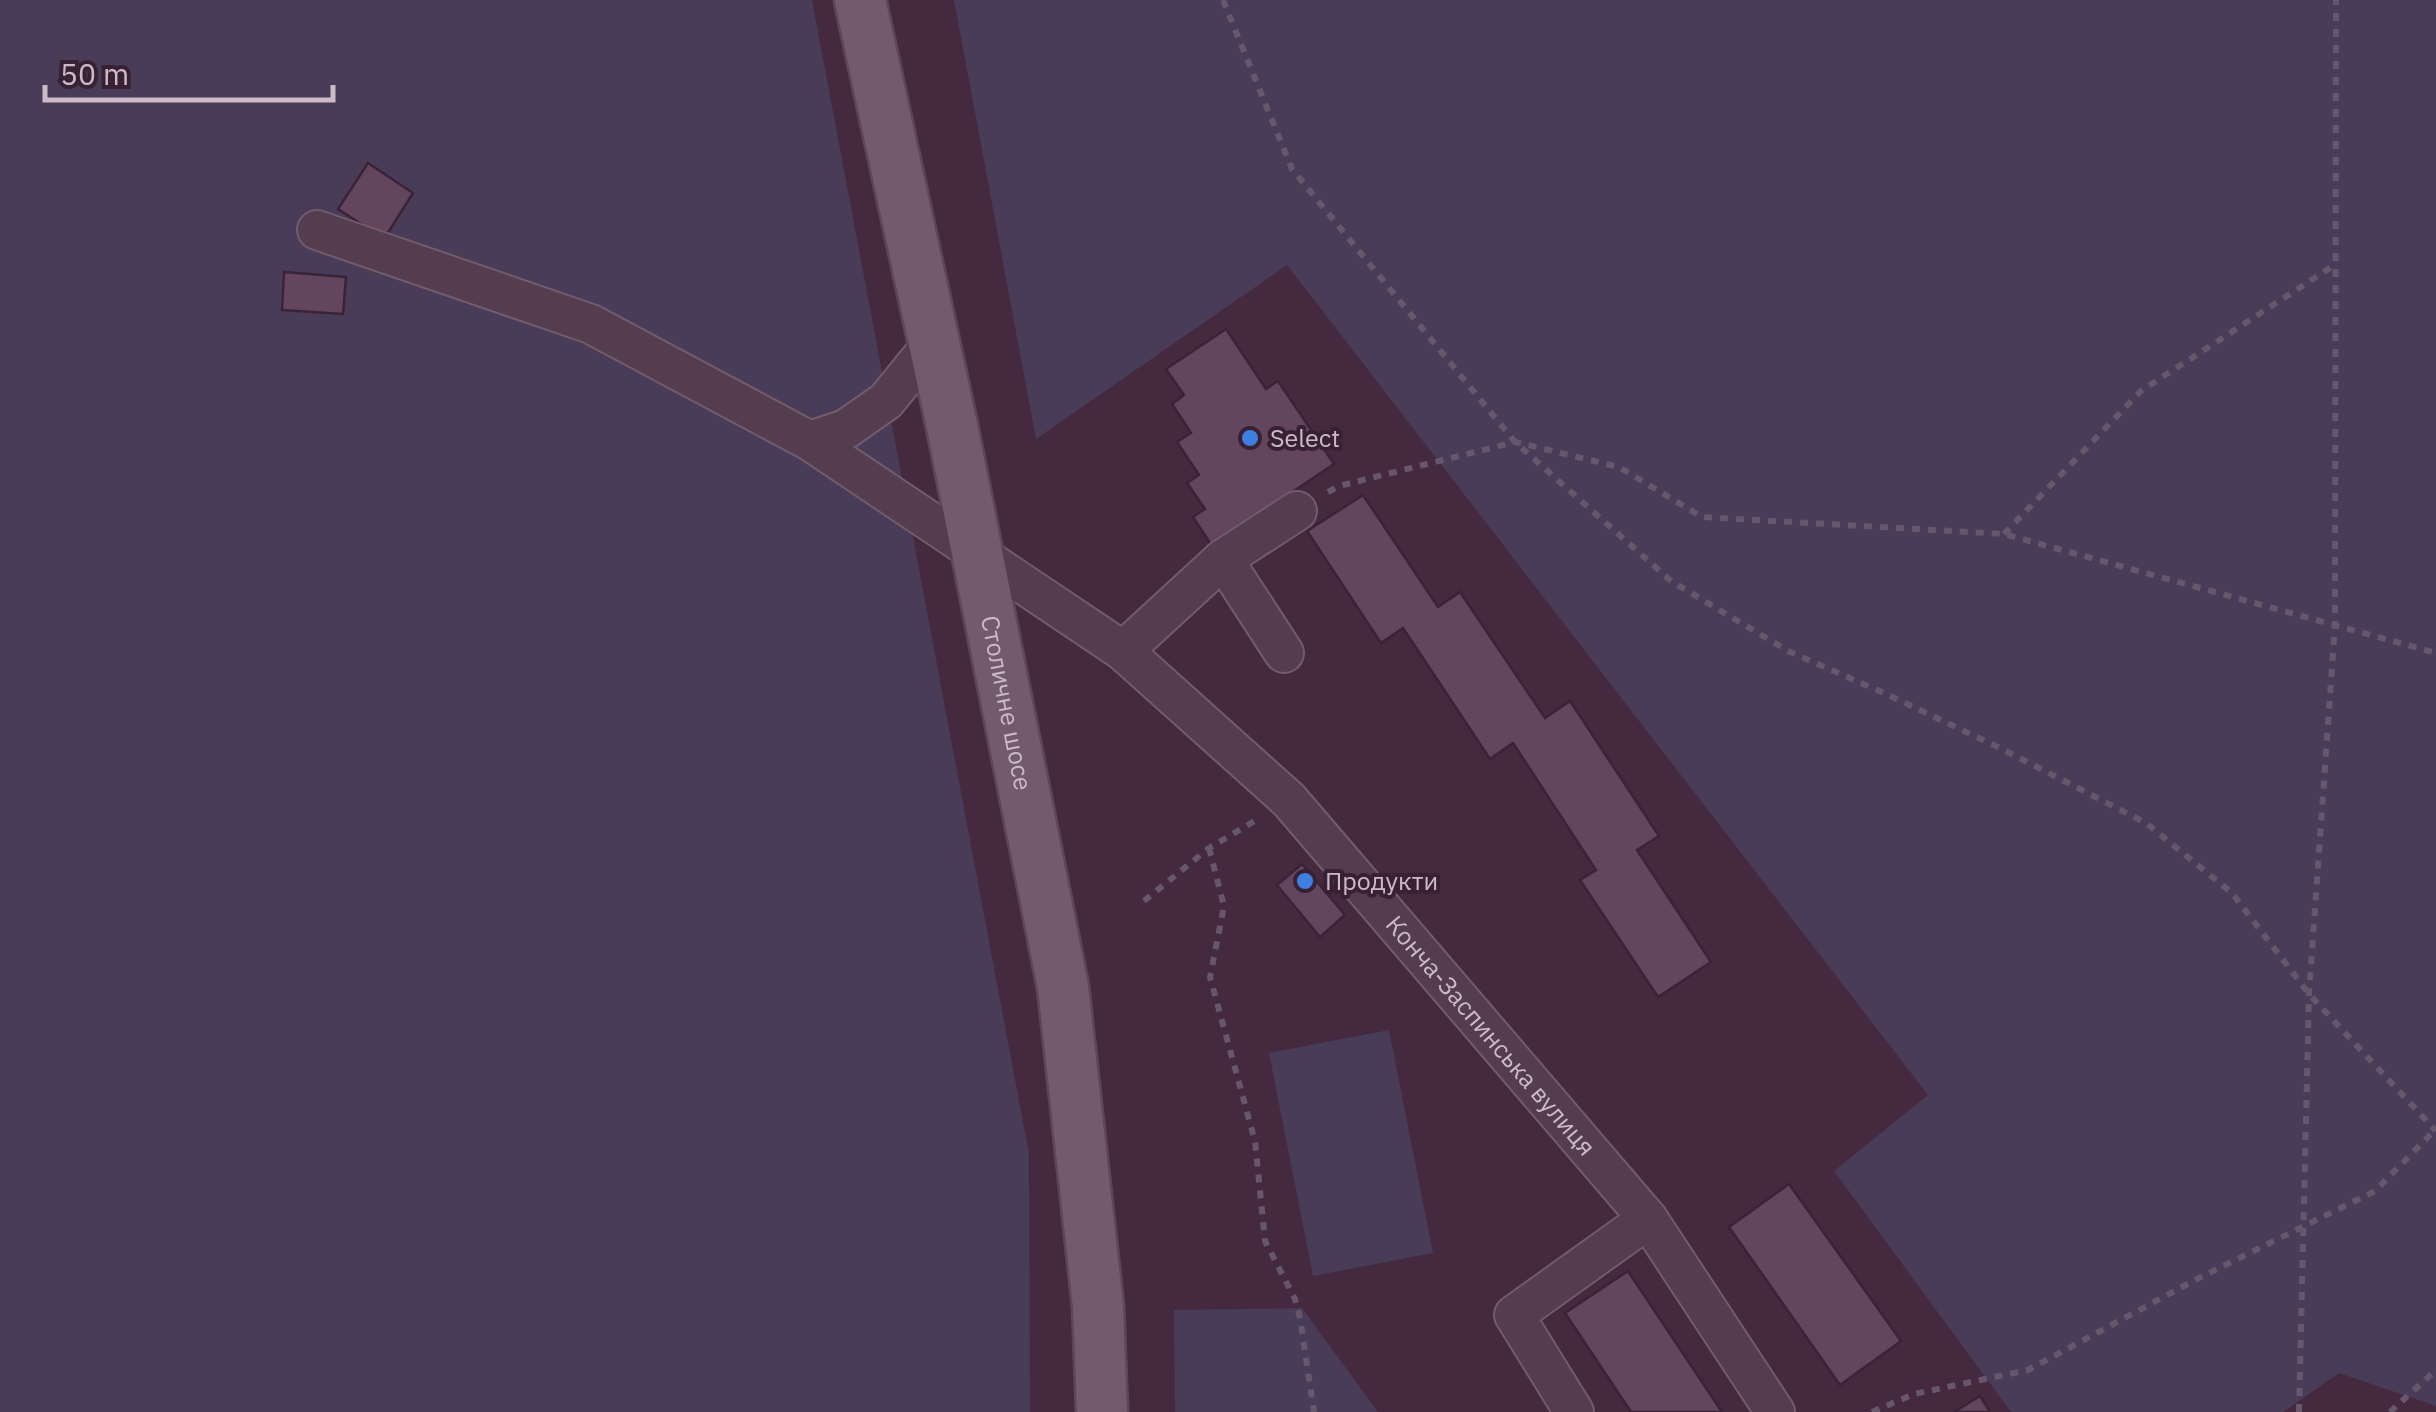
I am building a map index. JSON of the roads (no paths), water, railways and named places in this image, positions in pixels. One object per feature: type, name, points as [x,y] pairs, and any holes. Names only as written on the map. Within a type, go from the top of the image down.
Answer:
[{"type":"main road","name":"Столичне шосе","points":[[860,0],[934,342],[1064,986],[1098,1306],[1102,1412]]},
{"type":"street","name":"Конча-Заспинська вулиця","points":[[317,230],[591,324],[810,441],[1123,651],[1289,800],[1648,1219],[1775,1412]]},
{"type":"street","points":[[810,441],[846,429],[886,401],[934,342]]},
{"type":"street","points":[[1123,651],[1224,560],[1297,510]]},
{"type":"street","points":[[1224,560],[1284,653]]},
{"type":"street","points":[[1574,1412],[1514,1314],[1648,1219]]},
{"type":"place","name":"Select","points":[[1250,438]]},
{"type":"place","name":"Продукти","points":[[1305,881]]}]
